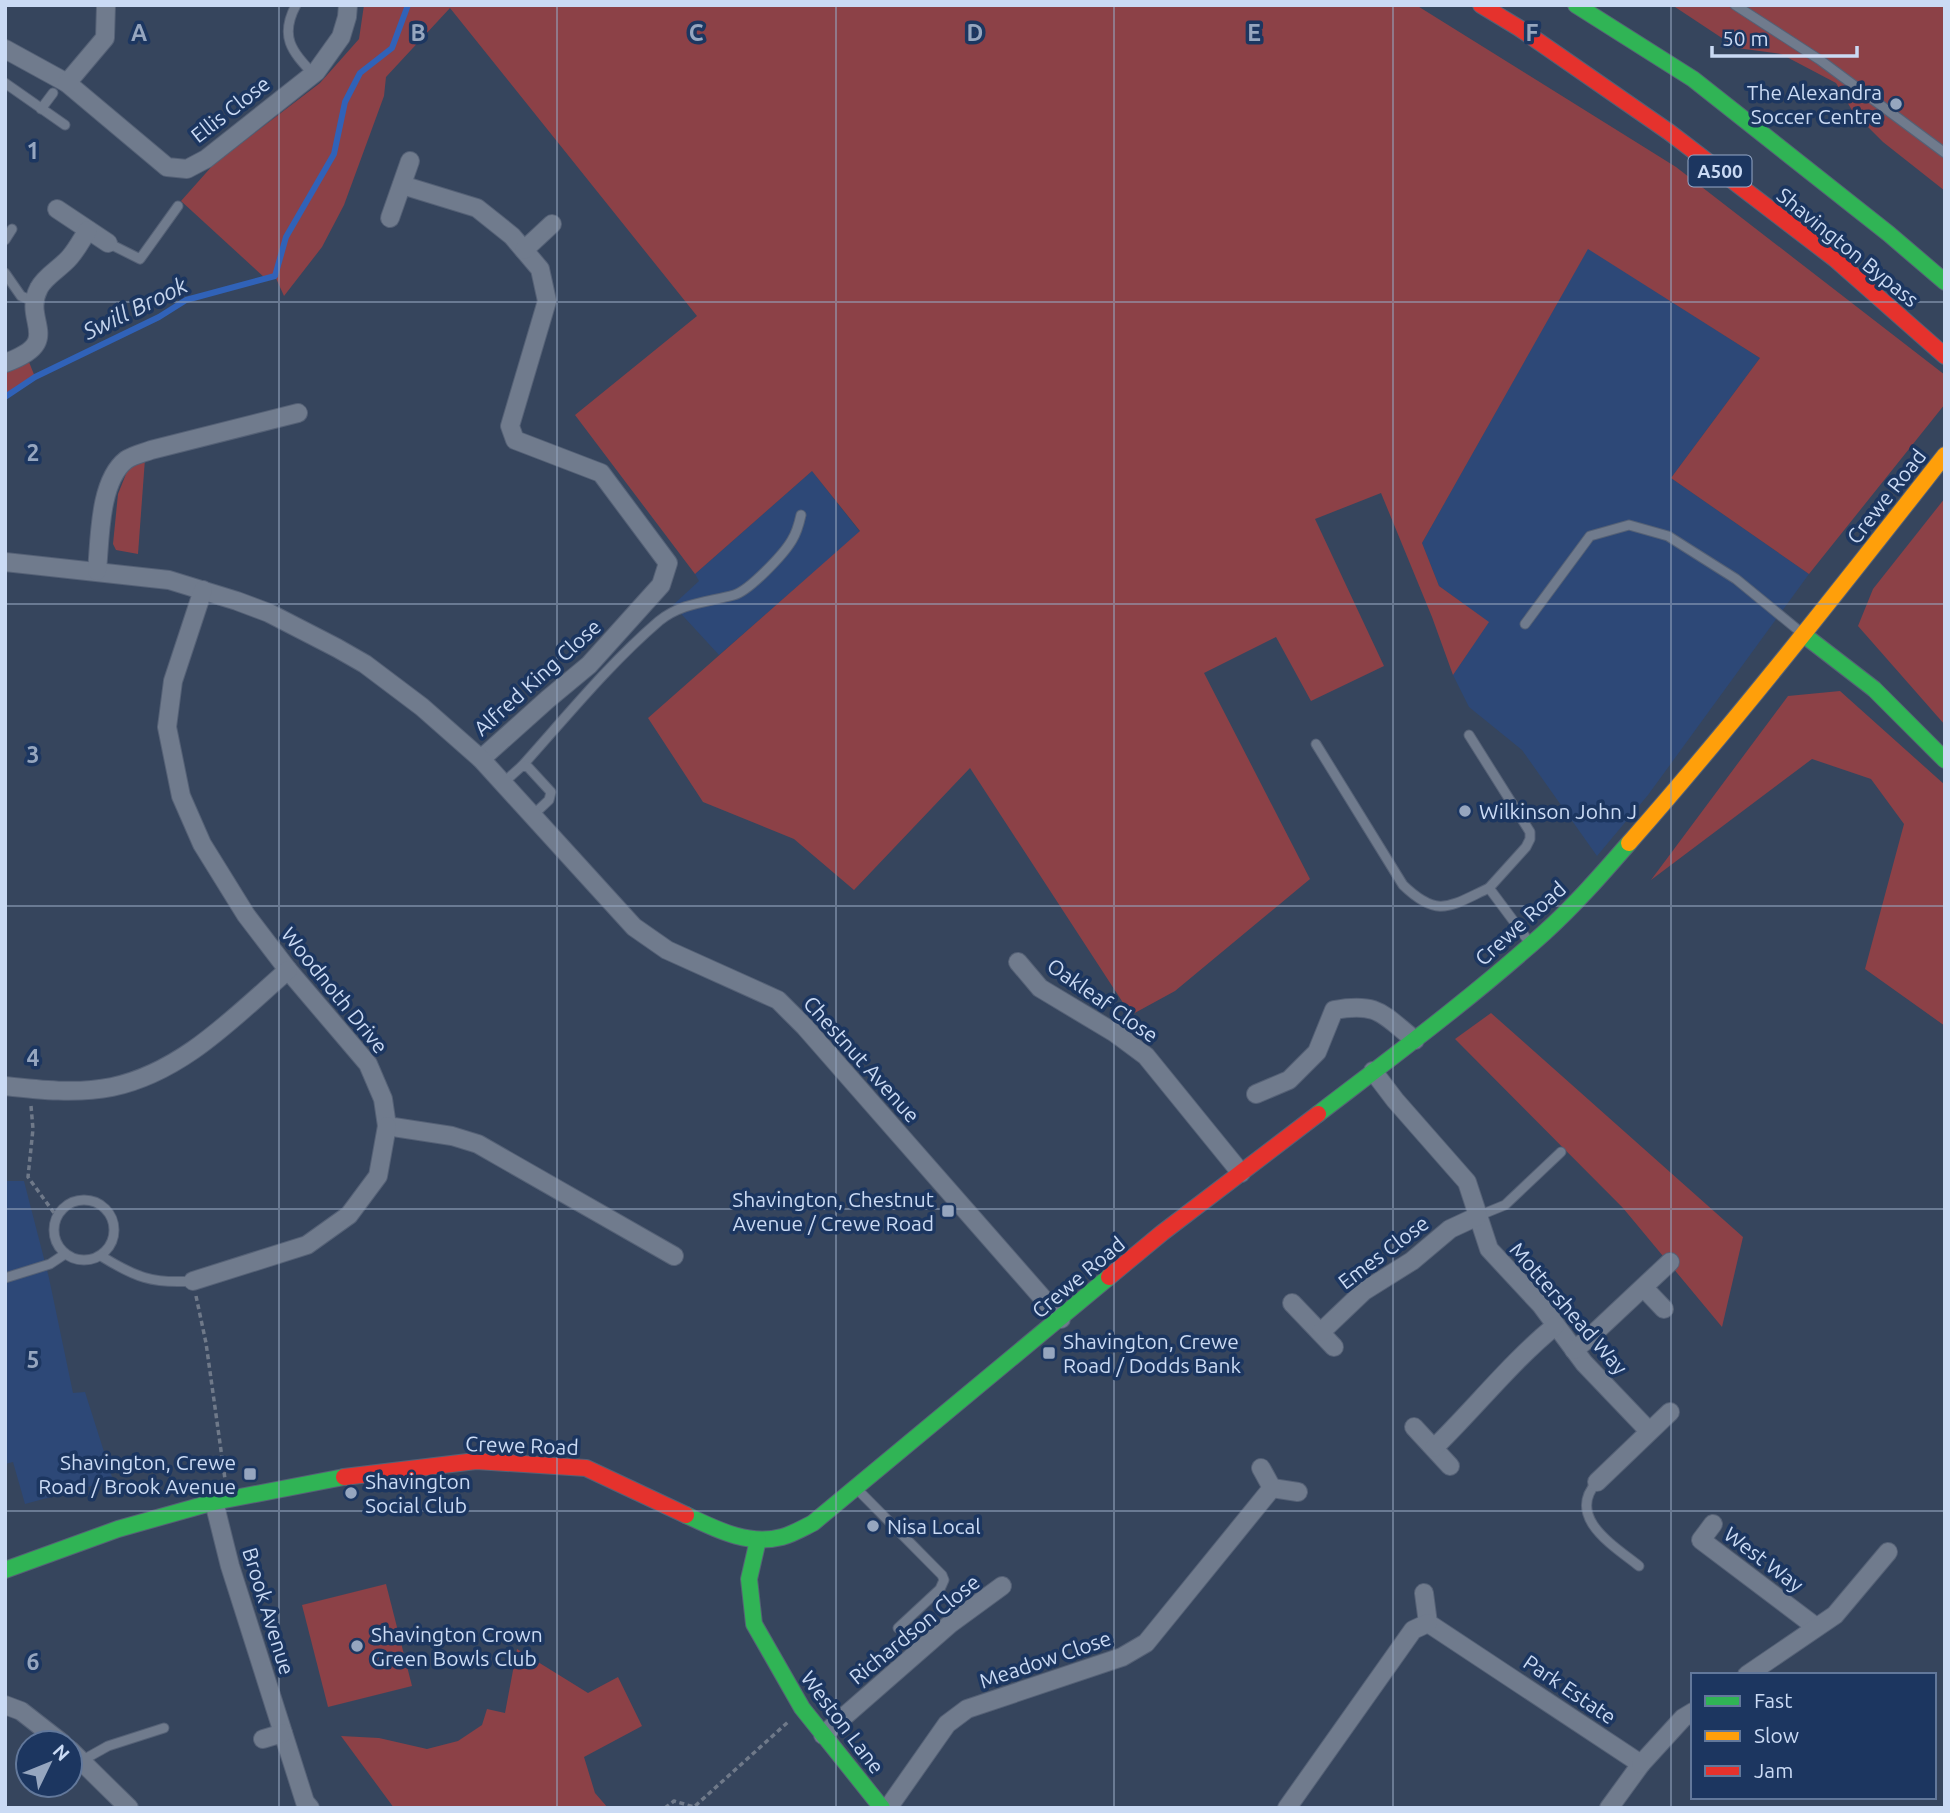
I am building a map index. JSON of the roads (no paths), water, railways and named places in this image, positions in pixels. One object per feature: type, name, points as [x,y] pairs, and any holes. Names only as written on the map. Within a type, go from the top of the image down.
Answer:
[{"type":"main road","name":"Shavington Bypass","points":[[1481,5],[1519,28],[1669,132],[1835,259],[1945,356]]},
{"type":"main road","name":"Shavington Bypass","points":[[1576,5],[1693,79],[1889,234],[1945,282]]},
{"type":"main road","name":"Crewe Road","points":[[5,1570],[118,1529],[221,1501],[354,1475],[475,1461],[586,1468],[729,1535],[758,1540],[783,1537],[813,1523],[1162,1233],[1415,1040],[1531,944],[1583,895],[1655,815],[1804,635],[1945,455]]},
{"type":"main road","points":[[1804,635],[1874,689],[1945,760]]},
{"type":"main road","name":"Weston Lane","points":[[758,1540],[750,1579],[754,1624],[802,1708],[882,1808]]},
{"type":"street","points":[[60,88],[104,38],[106,5]]},
{"type":"street","name":"Ellis Close","points":[[5,49],[167,167],[187,169],[206,159],[313,74],[341,37],[348,5]]},
{"type":"street","points":[[390,218],[410,161]]},
{"type":"street","name":"Alfred King Close","points":[[402,185],[477,208],[512,236],[540,269],[547,301],[510,426],[514,440],[601,473],[668,563],[661,585],[589,665],[481,759]]},
{"type":"street","points":[[57,209],[108,243]]},
{"type":"street","points":[[524,250],[552,224]]},
{"type":"street","points":[[5,363],[23,356],[33,348],[40,336],[35,302],[38,290],[71,256],[88,230]]},
{"type":"street","points":[[97,571],[109,481],[128,458],[298,413]]},
{"type":"street","name":"Chestnut Avenue","points":[[5,562],[169,580],[203,590],[270,613],[337,648],[392,684],[447,727],[481,759],[634,927],[652,942],[778,1000],[1061,1319]]},
{"type":"street","name":"Woodnoth Drive","points":[[203,590],[173,681],[167,727],[181,796],[202,844],[246,915],[288,970],[368,1064],[383,1099],[387,1126]]},
{"type":"street","name":"Oakleaf Close","points":[[1018,962],[1040,988],[1115,1033],[1146,1056],[1241,1173]]},
{"type":"street","points":[[5,1086],[67,1091],[112,1087],[160,1070],[202,1045],[288,970]]},
{"type":"street","points":[[1256,1094],[1289,1080],[1317,1052],[1334,1010],[1360,1005],[1378,1010],[1415,1040]]},
{"type":"street","name":"Mottershead Way","points":[[1373,1071],[1467,1182],[1489,1249],[1541,1305],[1574,1350],[1649,1431]]},
{"type":"street","points":[[193,1280],[307,1245],[349,1215],[378,1176],[387,1126],[452,1136],[478,1144],[674,1256]]},
{"type":"street","name":"Emes Close","points":[[1321,1332],[1364,1291],[1412,1261],[1450,1229],[1478,1216]]},
{"type":"street","points":[[1574,1350],[1670,1262]]},
{"type":"street","points":[[1644,1288],[1664,1309]]},
{"type":"street","points":[[1292,1303],[1334,1347]]},
{"type":"street","points":[[1434,1448],[1511,1367],[1555,1326]]},
{"type":"street","points":[[1597,1482],[1670,1412]]},
{"type":"street","points":[[1414,1427],[1450,1466]]},
{"type":"street","points":[[1261,1468],[1272,1488],[1298,1492]]},
{"type":"street","name":"Meadow Close","points":[[888,1808],[947,1724],[967,1709],[1122,1657],[1146,1643],[1272,1488]]},
{"type":"street","name":"Brook Avenue","points":[[221,1501],[230,1566],[305,1802],[310,1808]]},
{"type":"street","name":"West Way","points":[[1713,1524],[1701,1540],[1816,1628]]},
{"type":"street","points":[[1750,1673],[1835,1615],[1888,1552]]},
{"type":"street","name":"Richardson Close","points":[[823,1735],[950,1624],[1002,1586]]},
{"type":"street","points":[[1287,1808],[1413,1630],[1428,1623],[1424,1593]]},
{"type":"street","name":"Park Estate","points":[[1428,1623],[1641,1764]]},
{"type":"street","points":[[5,1705],[21,1710],[45,1729]]},
{"type":"street","points":[[1609,1808],[1641,1764],[1691,1713]]},
{"type":"street","points":[[263,1739],[283,1733]]},
{"type":"street","points":[[84,1762],[127,1807]]},
{"type":"lane","points":[[296,5],[289,18],[288,39],[295,55],[313,74]]},
{"type":"lane","points":[[1735,5],[1820,60],[1945,153]]},
{"type":"lane","points":[[5,83],[65,125]]},
{"type":"lane","points":[[41,109],[60,88]]},
{"type":"lane","points":[[108,243],[140,259],[178,206]]},
{"type":"lane","points":[[5,240],[12,229]]},
{"type":"lane","points":[[5,273],[21,296],[35,302]]},
{"type":"lane","points":[[503,783],[522,766],[639,638],[663,618],[685,606],[738,594],[753,583],[791,542],[798,528],[800,515]]},
{"type":"lane","points":[[1525,624],[1590,536],[1629,525],[1668,536],[1735,579],[1804,635]]},
{"type":"lane","points":[[1316,744],[1403,885],[1418,900],[1434,907],[1450,906],[1489,888],[1530,839],[1530,832],[1469,735]]},
{"type":"lane","points":[[522,766],[528,767],[551,792],[549,800],[532,816]]},
{"type":"lane","points":[[1489,888],[1531,944]]},
{"type":"lane","points":[[1478,1216],[1505,1205],[1561,1152]]},
{"type":"lane","points":[[81,1200],[100,1205],[113,1220],[113,1240],[101,1256],[89,1260],[76,1260],[65,1254],[55,1237],[57,1217],[63,1209],[81,1200]]},
{"type":"lane","points":[[5,1278],[50,1264],[65,1254]]},
{"type":"lane","points":[[101,1256],[149,1281],[168,1283],[193,1280]]},
{"type":"lane","points":[[1597,1482],[1588,1491],[1586,1511],[1597,1532],[1639,1566]]},
{"type":"lane","points":[[856,1488],[944,1580],[940,1589],[898,1628]]},
{"type":"lane","points":[[84,1753],[164,1728]]},
{"type":"waterway","name":"Swill Brook","points":[[5,397],[35,377],[159,317],[186,300],[275,276],[286,237],[334,154],[345,102],[360,73],[392,48],[408,5]]},
{"type":"place","name":"The Alexandra Soccer Centre","points":[[1896,104]]},
{"type":"place","name":"Wilkinson John J","points":[[1465,811]]},
{"type":"place","name":"Shavington, Chestnut Avenue / Crewe Road","points":[[948,1211]]},
{"type":"place","name":"Shavington, Crewe Road / Dodds Bank","points":[[1049,1353]]},
{"type":"place","name":"Shavington, Crewe Road / Brook Avenue","points":[[250,1474]]},
{"type":"place","name":"Shavington Social Club","points":[[351,1493]]},
{"type":"place","name":"Nisa Local","points":[[873,1526]]},
{"type":"place","name":"Shavington Crown Green Bowls Club","points":[[357,1646]]}]
